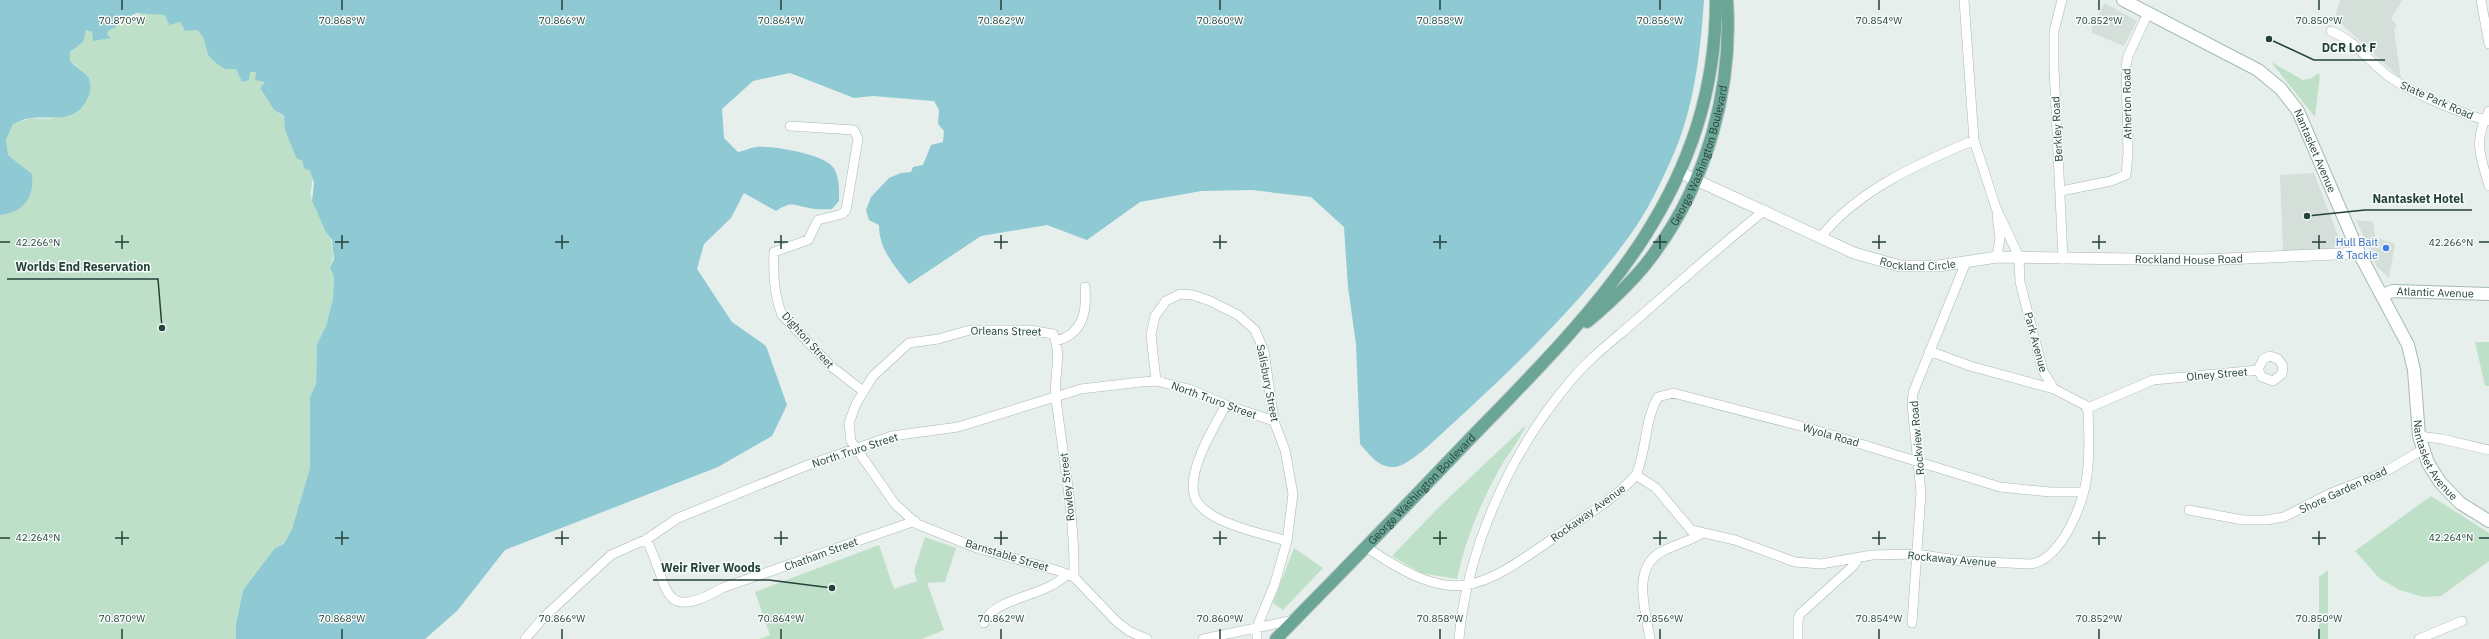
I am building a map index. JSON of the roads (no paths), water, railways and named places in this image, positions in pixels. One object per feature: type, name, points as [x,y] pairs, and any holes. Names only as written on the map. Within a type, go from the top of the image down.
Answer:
[{"type":"main road","name":"George Washington Boulevard","points":[[1281,638],[1294,620],[1566,339],[1641,245],[1681,173],[1699,121],[1707,90],[1714,44],[1716,0]]},
{"type":"main road","name":"George Washington Boulevard","points":[[1566,339],[1608,304],[1655,253],[1673,224],[1695,179],[1712,134],[1724,86],[1728,42],[1727,0]]},
{"type":"main road","name":"Nantasket Avenue","points":[[2123,0],[2258,70],[2287,95],[2306,128],[2359,253],[2402,331],[2412,358],[2419,436],[2422,450],[2433,472],[2449,492],[2460,503],[2489,521]]},
{"type":"main road","name":"Atlantic Avenue","points":[[2382,294],[2396,291],[2489,294]]},
{"type":"street","name":"Park Avenue","points":[[1964,0],[1974,140],[1996,208],[2019,256],[2020,282],[2043,371],[2054,389],[2088,408]]},
{"type":"street","name":"Berkley Road","points":[[2062,0],[2054,31],[2054,68],[2061,191],[2063,259]]},
{"type":"street","points":[[2481,0],[2489,44]]},
{"type":"street","name":"Atherton Road","points":[[2061,191],[2111,181],[2126,175],[2128,153],[2126,66],[2128,56],[2148,13]]},
{"type":"street","name":"State Park Road","points":[[2331,31],[2352,42],[2384,73],[2403,86],[2487,120]]},
{"type":"street","points":[[2489,111],[2487,120],[2480,130],[2479,140],[2489,186]]},
{"type":"street","name":"Dighton Street","points":[[790,126],[854,130],[858,139],[846,210],[842,214],[821,218],[816,221],[808,240],[774,252],[776,292],[782,315],[832,367],[863,391]]},
{"type":"street","points":[[1820,238],[1836,219],[1879,187],[1974,140]]},
{"type":"street","name":"Rockland Circle","points":[[1681,173],[1765,210],[1820,238],[1854,253],[1893,265],[1916,268],[1997,257],[2019,256]]},
{"type":"street","name":"Park Avenue","points":[[1996,208],[2000,238],[1997,257]]},
{"type":"street","points":[[1459,639],[1461,612],[1467,585],[1483,532],[1505,482],[1540,422],[1565,387],[1600,350],[1765,210]]},
{"type":"street","name":"Rockland House Road","points":[[2019,256],[2063,259],[2202,260],[2359,253]]},
{"type":"street","name":"Rockview Road","points":[[1912,624],[1921,493],[1919,461],[1912,405],[1916,383],[1958,286],[1966,262]]},
{"type":"street","points":[[1056,341],[1068,338],[1082,324],[1086,303],[1085,287]]},
{"type":"street","name":"Salisbury Street","points":[[1156,381],[1151,335],[1155,316],[1166,302],[1180,294],[1193,295],[1238,315],[1255,330],[1264,351],[1274,421],[1286,450],[1293,494],[1287,541],[1275,583],[1257,627],[1257,639]]},
{"type":"street","name":"Orleans Street","points":[[857,449],[851,441],[849,423],[863,391],[882,366],[909,343],[916,341],[938,339],[970,330],[1029,330],[1053,334],[1056,341],[1058,373],[1056,396]]},
{"type":"street","points":[[1929,351],[1970,366],[2054,389]]},
{"type":"street","name":"Olney Street","points":[[2088,408],[2153,380],[2258,370]]},
{"type":"street","name":"North Truro Street","points":[[525,639],[543,618],[611,555],[646,540],[678,518],[808,465],[892,436],[958,427],[1056,396],[1107,385],[1156,381],[1189,389],[1226,405],[1274,421]]},
{"type":"street","name":"Wyola Road","points":[[1636,475],[1652,407],[1658,397],[1673,393],[1732,407],[1919,461],[2000,487],[2050,492],[2083,492]]},
{"type":"street","name":"Rowley Street","points":[[1056,396],[1069,504],[1071,576]]},
{"type":"street","points":[[1226,405],[1199,461],[1194,475],[1194,494],[1200,505],[1219,519],[1287,541]]},
{"type":"street","points":[[2083,492],[2088,474],[2088,408]]},
{"type":"street","points":[[2419,436],[2442,439],[2489,450]]},
{"type":"street","name":"Barnstable Street","points":[[857,449],[891,499],[904,514],[915,521],[977,548],[1071,576]]},
{"type":"street","name":"Shore Garden Road","points":[[2189,510],[2243,520],[2266,520],[2284,517],[2329,494],[2382,474],[2422,450]]},
{"type":"street","name":"Rockaway Avenue","points":[[1366,547],[1392,565],[1418,578],[1434,583],[1467,585],[1498,575],[1610,499],[1627,486],[1636,475],[1656,488],[1691,530],[1701,534],[1735,540],[1783,559],[1801,563],[1821,564],[1872,555],[1917,554],[1962,561],[2037,563],[2047,557],[2062,540],[2077,513],[2083,492]]},
{"type":"street","name":"Chatham Street","points":[[646,540],[667,591],[673,600],[683,604],[694,602],[722,588],[915,521]]},
{"type":"street","points":[[1650,639],[1643,590],[1648,565],[1661,552],[1701,534]]},
{"type":"street","points":[[1798,639],[1798,620],[1800,614],[1852,567],[1859,558]]},
{"type":"street","points":[[984,624],[988,614],[998,606],[1037,592],[1071,576],[1117,622],[1128,631],[1147,639]]},
{"type":"street","points":[[1204,639],[1294,620]]},
{"type":"street","points":[[2419,639],[2462,621]]},
{"type":"water","points":[[0,0],[1704,0],[1694,87],[1683,130],[1662,180],[1637,225],[1606,267],[1542,338],[1496,383],[1431,443],[1408,462],[1395,467],[1389,467],[1375,460],[1360,444],[1356,344],[1348,287],[1344,227],[1311,197],[1252,190],[1201,191],[1140,202],[1087,240],[1047,225],[981,236],[909,284],[888,257],[882,242],[879,225],[869,220],[866,210],[871,197],[889,178],[901,173],[911,172],[913,167],[923,165],[931,145],[943,142],[944,131],[938,124],[939,110],[934,101],[873,96],[854,98],[790,73],[753,81],[722,109],[724,138],[738,152],[756,147],[773,147],[808,154],[826,162],[835,170],[838,183],[839,201],[832,209],[815,209],[789,205],[776,211],[744,193],[731,218],[704,244],[697,269],[732,322],[766,346],[787,405],[772,436],[718,467],[505,550],[457,611],[425,639],[236,639],[236,624],[243,590],[275,548],[284,544],[292,529],[310,468],[310,397],[316,384],[317,344],[326,326],[333,299],[334,277],[330,267],[334,259],[332,240],[326,232],[312,201],[314,183],[310,171],[304,168],[302,160],[297,159],[285,130],[284,116],[274,110],[261,90],[261,87],[265,82],[255,80],[256,72],[250,72],[249,80],[242,82],[236,69],[225,69],[208,55],[203,37],[197,30],[185,31],[180,22],[169,25],[165,15],[137,13],[117,22],[118,26],[108,31],[107,35],[111,38],[93,41],[92,32],[86,30],[83,42],[70,52],[70,60],[86,75],[90,83],[89,95],[79,111],[64,117],[29,118],[13,124],[6,140],[8,155],[32,174],[32,190],[26,202],[21,207],[8,214],[0,215]]},
{"type":"place","name":"DCR Lot F","points":[[2269,39]]},
{"type":"place","name":"Nantasket Hotel","points":[[2307,216]]},
{"type":"place","name":"Hull Bait & Tackle","points":[[2386,248]]},
{"type":"place","name":"Worlds End Reservation","points":[[162,328]]},
{"type":"place","name":"Weir River Woods","points":[[832,588]]}]
